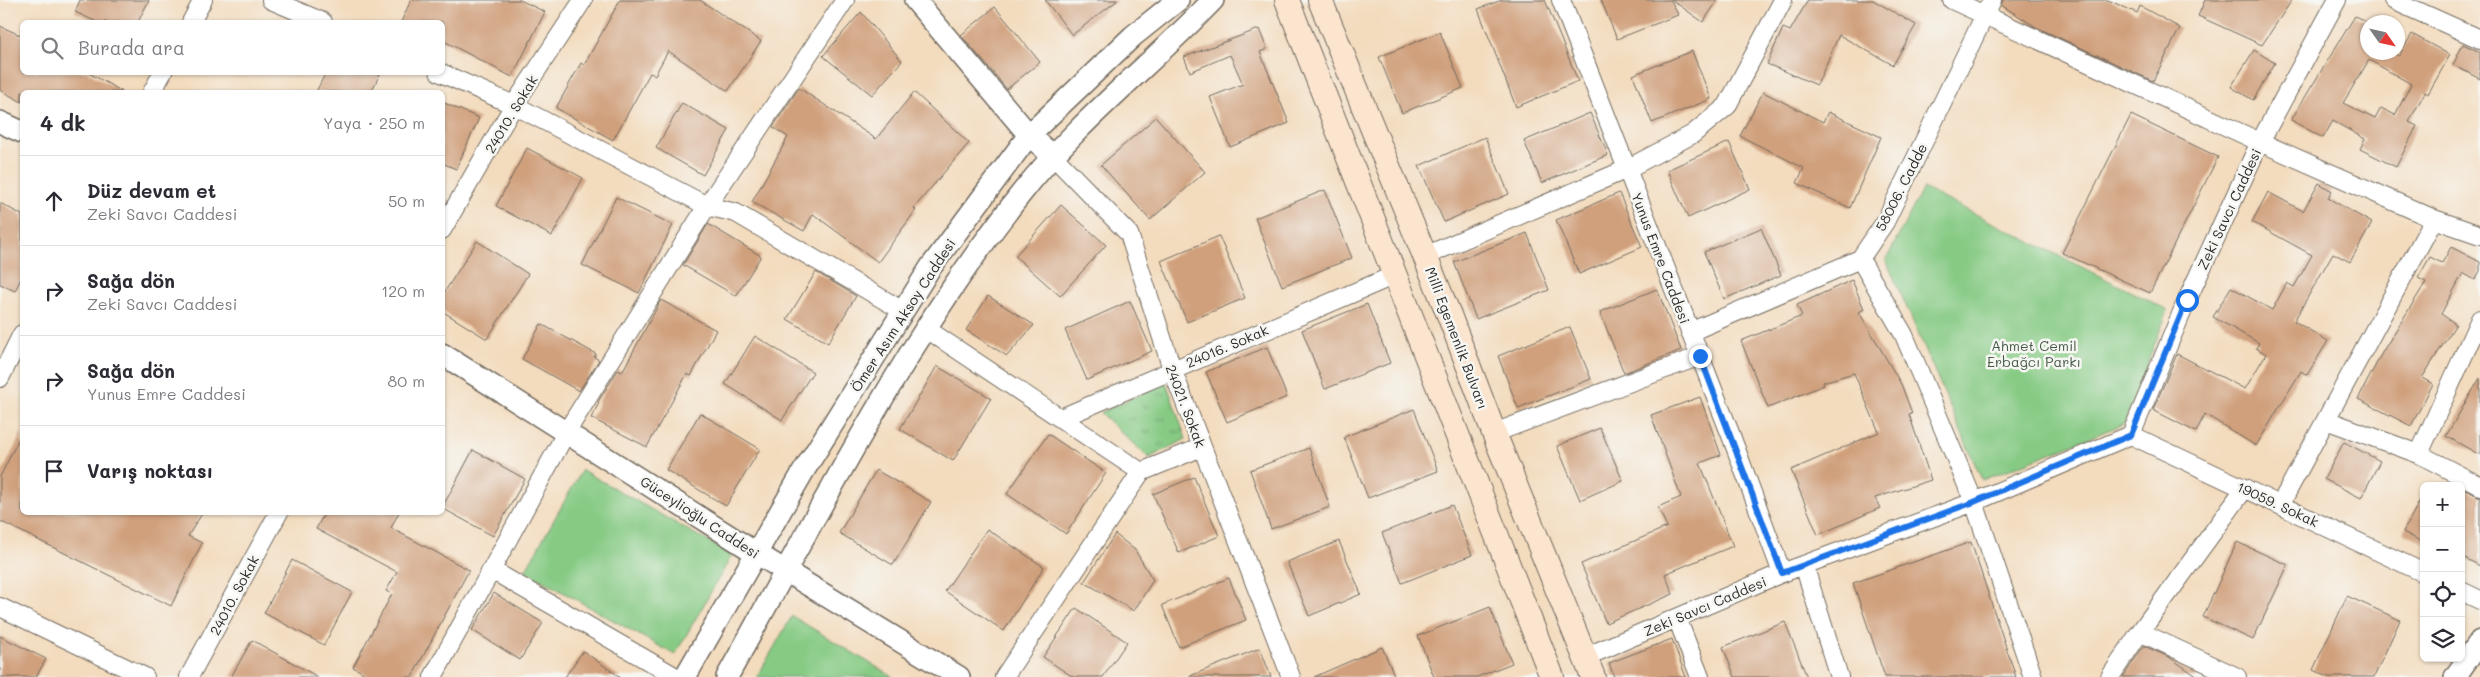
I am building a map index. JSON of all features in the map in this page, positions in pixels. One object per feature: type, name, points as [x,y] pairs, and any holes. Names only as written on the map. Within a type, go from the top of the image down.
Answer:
[{"type":"main road","points":[[1287,0],[1552,677]]},
{"type":"main road","name":"Milli Egemenlik Bulvarı","points":[[1320,0],[1425,256],[1494,433],[1589,667]]},
{"type":"street","points":[[192,20],[203,0]]},
{"type":"street","points":[[271,0],[318,20]]},
{"type":"street","name":"24010. Sokak","points":[[445,225],[514,105],[583,0]]},
{"type":"street","points":[[433,677],[567,431],[707,206],[845,0]]},
{"type":"street","points":[[916,0],[1029,135],[1053,156]]},
{"type":"street","name":"Ömer Asım Aksoy Caddesi","points":[[685,677],[803,472],[930,268],[1029,135],[1133,36],[1178,0]]},
{"type":"street","name":"Ömer Asım Aksoy Caddesi","points":[[727,677],[925,328],[1020,194],[1053,156],[1125,85],[1171,44],[1213,0]]},
{"type":"street","name":"Yunus Emre Caddesi","points":[[1561,0],[1700,356],[1782,573]]},
{"type":"street","points":[[1425,256],[1627,169],[1693,134],[1727,106],[1783,0]]},
{"type":"street","points":[[1952,0],[1989,7],[2260,142],[2434,219],[2480,235]]},
{"type":"street","name":"Zeki Savcı Caddesi","points":[[1589,667],[1676,618],[1782,573],[1974,502],[2131,435],[2187,300],[2260,142],[2337,0]]},
{"type":"street","points":[[2393,0],[2480,39]]},
{"type":"street","name":"58006. Cadde","points":[[1860,259],[1885,222],[1989,7]]},
{"type":"street","points":[[153,90],[161,75]]},
{"type":"street","points":[[445,75],[514,105],[707,206],[736,213],[903,311]]},
{"type":"street","points":[[0,122],[20,131]]},
{"type":"street","name":"24021. Sokak","points":[[1053,156],[1129,234],[1172,369],[1291,677]]},
{"type":"street","points":[[2280,504],[2434,219]]},
{"type":"street","points":[[1690,332],[1860,259],[1904,335],[1974,502],[2033,677]]},
{"type":"street","name":"24016. Sokak","points":[[1061,418],[1395,275]]},
{"type":"street","points":[[2419,454],[2480,319]]},
{"type":"street","points":[[925,328],[1141,472]]},
{"type":"street","points":[[0,378],[20,338]]},
{"type":"street","name":"Güceylioğlu Caddesi","points":[[445,356],[567,431],[756,554],[787,570],[959,677]]},
{"type":"street","points":[[1494,433],[1700,356]]},
{"type":"street","points":[[2326,420],[2419,454],[2480,486]]},
{"type":"street","name":"19059. Sokak","points":[[2131,435],[2422,572]]},
{"type":"street","points":[[1004,677],[1141,472],[1202,447]]},
{"type":"street","points":[[2110,677],[2140,632],[2245,488]]},
{"type":"street","name":"24010. Sokak","points":[[189,677],[277,515]]},
{"type":"street","points":[[1804,565],[1839,677]]},
{"type":"street","points":[[492,570],[676,677]]},
{"type":"street","points":[[2465,593],[2480,600]]},
{"type":"street","points":[[0,607],[145,677]]},
{"type":"street","points":[[1676,618],[1700,677]]},
{"type":"street","points":[[2140,632],[2237,677]]},
{"type":"street","points":[[2455,677],[2480,641]]},
{"type":"green space","name":"Ahmet Cemil Erbağcı Parkı","points":[[1923,188],[2168,310],[2124,424],[1982,480],[1886,260]]},
{"type":"green space","points":[[1166,382],[1186,439],[1149,458],[1100,413]]},
{"type":"green space","points":[[582,470],[732,555],[675,655],[525,571]]},
{"type":"green space","points":[[792,616],[893,677],[757,677]]},
{"type":"building","points":[[80,0],[149,0],[139,20],[93,20],[75,12]]},
{"type":"building","points":[[411,0],[520,0],[545,12],[512,77],[445,42],[445,20],[402,20]]},
{"type":"building","points":[[620,0],[700,0],[761,41],[728,91],[668,51],[655,75],[650,73],[613,140],[556,108],[581,63],[584,65]]},
{"type":"building","points":[[1045,0],[1118,0],[1072,35]]},
{"type":"building","points":[[1502,0],[1545,0],[1578,81],[1516,107],[1478,9]]},
{"type":"building","points":[[1601,0],[1671,0],[1678,15],[1617,39]]},
{"type":"building","points":[[1672,0],[1718,0],[1703,22]]},
{"type":"building","points":[[1808,0],[1873,0],[1916,25],[1893,65],[1839,35],[1817,85],[1767,64],[1783,28],[1790,31]]},
{"type":"building","points":[[2003,0],[2108,0],[2137,13],[2140,6],[2180,28],[2153,81],[2036,27],[2001,5]]},
{"type":"building","points":[[2205,0],[2292,0],[2262,45],[2198,16]]},
{"type":"building","points":[[995,7],[1040,62],[1007,89],[961,35]]},
{"type":"building","points":[[861,12],[902,61],[872,95],[823,56]]},
{"type":"building","points":[[2355,16],[2360,19],[2360,60],[2369,60],[2405,60],[2405,46],[2412,34],[2450,55],[2428,94],[2425,92],[2409,122],[2417,126],[2396,167],[2360,149],[2365,139],[2333,121],[2323,138],[2291,120]],"holes":[[[2369,60],[2411,84],[2395,115],[2381,108],[2375,119],[2343,103]]]},
{"type":"building","points":[[0,26],[20,35],[20,75],[92,75],[119,90],[20,90],[20,101],[0,90]]},
{"type":"building","points":[[1259,29],[1267,49],[1260,52],[1289,123],[1230,147],[1210,97],[1243,84],[1230,55],[1190,72],[1184,57]]},
{"type":"building","points":[[1440,32],[1463,88],[1402,113],[1379,57]]},
{"type":"building","points":[[2463,44],[2480,52],[2480,79],[2453,65]]},
{"type":"building","points":[[2254,50],[2275,63],[2253,100],[2231,87]]},
{"type":"building","points":[[1692,51],[1711,99],[1652,123],[1633,75]]},
{"type":"building","points":[[324,75],[380,75],[372,90],[317,90]]},
{"type":"building","points":[[799,88],[876,139],[914,92],[969,143],[914,208],[916,210],[878,262],[813,214],[804,231],[752,202],[788,137],[773,127]]},
{"type":"building","points":[[1763,92],[1823,122],[1828,112],[1881,137],[1850,208],[1797,183],[1804,168],[1740,136]]},
{"type":"building","points":[[445,103],[479,118],[456,169],[445,164]]},
{"type":"building","points":[[682,103],[729,130],[703,175],[656,148]]},
{"type":"building","points":[[1590,113],[1608,155],[1542,183],[1524,141]]},
{"type":"building","points":[[2131,115],[2218,157],[2150,293],[2062,253]]},
{"type":"building","points":[[1156,117],[1205,172],[1150,220],[1101,165]]},
{"type":"building","points":[[1485,137],[1509,194],[1444,222],[1419,166]]},
{"type":"building","points":[[1729,142],[1750,189],[1688,218],[1667,170]]},
{"type":"building","points":[[527,148],[583,178],[552,236],[496,206]]},
{"type":"building","points":[[2319,183],[2332,191],[2328,198],[2372,223],[2350,262],[2333,253],[2294,321],[2328,341],[2307,375],[2301,371],[2256,446],[2205,414],[2196,432],[2153,410],[2177,354],[2245,389],[2266,354],[2256,348],[2259,343],[2213,317],[2231,287],[2272,310],[2287,283],[2294,287],[2312,255],[2252,222],[2268,192],[2303,211]]},
{"type":"building","points":[[1325,190],[1352,258],[1282,286],[1255,218]]},
{"type":"building","points":[[1619,193],[1642,247],[1579,274],[1556,220]]},
{"type":"building","points":[[616,197],[673,225],[639,293],[582,265]]},
{"type":"building","points":[[0,203],[20,214],[20,280],[15,291],[0,284]]},
{"type":"building","points":[[1061,205],[1106,245],[1060,296],[1015,256]]},
{"type":"building","points":[[708,224],[761,256],[736,296],[683,265]]},
{"type":"building","points":[[1761,228],[1781,275],[1724,299],[1704,252]]},
{"type":"building","points":[[1527,233],[1549,290],[1476,319],[1454,262]]},
{"type":"building","points":[[1219,236],[1245,298],[1187,322],[1161,261]]},
{"type":"building","points":[[477,241],[528,274],[487,339],[445,313],[445,291]]},
{"type":"building","points":[[2451,247],[2480,262],[2480,271],[2475,280],[2463,273],[2441,314],[2456,324],[2422,378],[2433,384],[2411,426],[2358,399],[2383,351],[2426,282],[2418,278],[2430,257],[2442,263]]},
{"type":"building","points":[[816,272],[856,296],[828,343],[787,319]]},
{"type":"building","points":[[1852,280],[1864,309],[1859,312],[1901,384],[1912,413],[1909,414],[1931,480],[1875,498],[1880,508],[1818,535],[1791,470],[1879,432],[1854,373],[1823,382],[1824,385],[1768,408],[1741,341],[1802,316],[1797,305]]},
{"type":"building","points":[[1657,289],[1681,350],[1624,373],[1600,312]]},
{"type":"building","points":[[988,296],[1034,325],[1007,356],[966,330]]},
{"type":"building","points":[[661,300],[716,330],[691,376],[687,374],[647,447],[591,418],[598,402],[618,370],[622,372]]},
{"type":"building","points":[[1130,301],[1152,351],[1087,380],[1065,330]]},
{"type":"building","points":[[1367,304],[1390,363],[1325,389],[1302,330]]},
{"type":"building","points":[[541,324],[596,354],[594,357],[599,360],[579,391],[522,359]]},
{"type":"building","points":[[1570,327],[1591,379],[1518,408],[1498,356]]},
{"type":"building","points":[[755,336],[813,372],[782,420],[725,384]]},
{"type":"building","points":[[1267,347],[1287,397],[1227,422],[1206,372]]},
{"type":"building","points":[[937,366],[991,398],[953,461],[900,429]]},
{"type":"building","points":[[2480,378],[2480,455],[2446,436]]},
{"type":"building","points":[[1700,397],[1721,455],[1700,463],[1733,546],[1665,574],[1673,594],[1606,623],[1581,564],[1667,527],[1658,507],[1681,497],[1651,415]]},
{"type":"building","points":[[1414,409],[1438,471],[1368,498],[1344,437]]},
{"type":"building","points":[[700,413],[760,449],[726,506],[666,470]]},
{"type":"building","points":[[1600,428],[1623,481],[1580,500],[1557,446]]},
{"type":"building","points":[[1048,434],[1106,473],[1066,534],[1007,494]]},
{"type":"building","points":[[20,436],[20,515],[201,515],[188,536],[202,543],[171,606],[0,521],[0,477]]},
{"type":"building","points":[[2344,442],[2380,461],[2361,498],[2324,479]]},
{"type":"building","points":[[1309,448],[1330,507],[1271,529],[1250,470]]},
{"type":"building","points":[[473,450],[525,479],[493,536],[445,510],[445,502]]},
{"type":"building","points":[[876,470],[931,502],[893,565],[839,533]]},
{"type":"building","points":[[1194,477],[1219,536],[1179,553],[1153,494]]},
{"type":"building","points":[[2465,490],[2480,497],[2480,566],[2465,558]]},
{"type":"building","points":[[2420,500],[2420,541],[2403,532]]},
{"type":"building","points":[[1452,505],[1472,555],[1402,583],[1382,533]]},
{"type":"building","points":[[323,515],[398,515],[391,528],[469,570],[412,677],[371,677],[353,667],[392,594],[386,591],[397,572],[316,529]]},
{"type":"building","points":[[987,529],[1044,567],[1004,631],[945,591]]},
{"type":"building","points":[[1115,534],[1135,550],[1153,580],[1134,611],[1084,582]]},
{"type":"building","points":[[1339,541],[1361,594],[1309,616],[1287,562]]},
{"type":"building","points":[[1971,542],[2016,677],[1885,677],[1853,583]]},
{"type":"building","points":[[2237,542],[2288,565],[2253,640],[2203,617]]},
{"type":"building","points":[[292,560],[352,592],[324,645],[264,613]]},
{"type":"building","points":[[1229,578],[1246,620],[1179,647],[1162,605]]},
{"type":"building","points":[[494,593],[543,623],[520,660],[472,630]]},
{"type":"building","points":[[2347,596],[2400,620],[2374,677],[2328,677],[2313,670]]},
{"type":"building","points":[[1490,607],[1512,663],[1477,677],[1434,677],[1418,636]]},
{"type":"building","points":[[1076,608],[1127,642],[1103,677],[1073,677],[1043,657]]},
{"type":"building","points":[[1785,622],[1807,677],[1735,677],[1723,647]]},
{"type":"building","points":[[0,636],[46,659],[36,677],[0,677]]},
{"type":"building","points":[[1672,639],[1686,677],[1614,677],[1609,663]]},
{"type":"building","points":[[252,640],[318,677],[231,677]]},
{"type":"building","points":[[2144,646],[2169,657],[2198,677],[2123,677]]},
{"type":"building","points":[[1382,647],[1395,677],[1314,677]]},
{"type":"building","points":[[1260,648],[1271,677],[1190,677],[1190,676]]},
{"type":"building","points":[[583,651],[620,677],[565,677]]},
{"type":"route","points":[[1700,356],[1782,573],[1974,502],[2131,435],[2187,300]]}]
